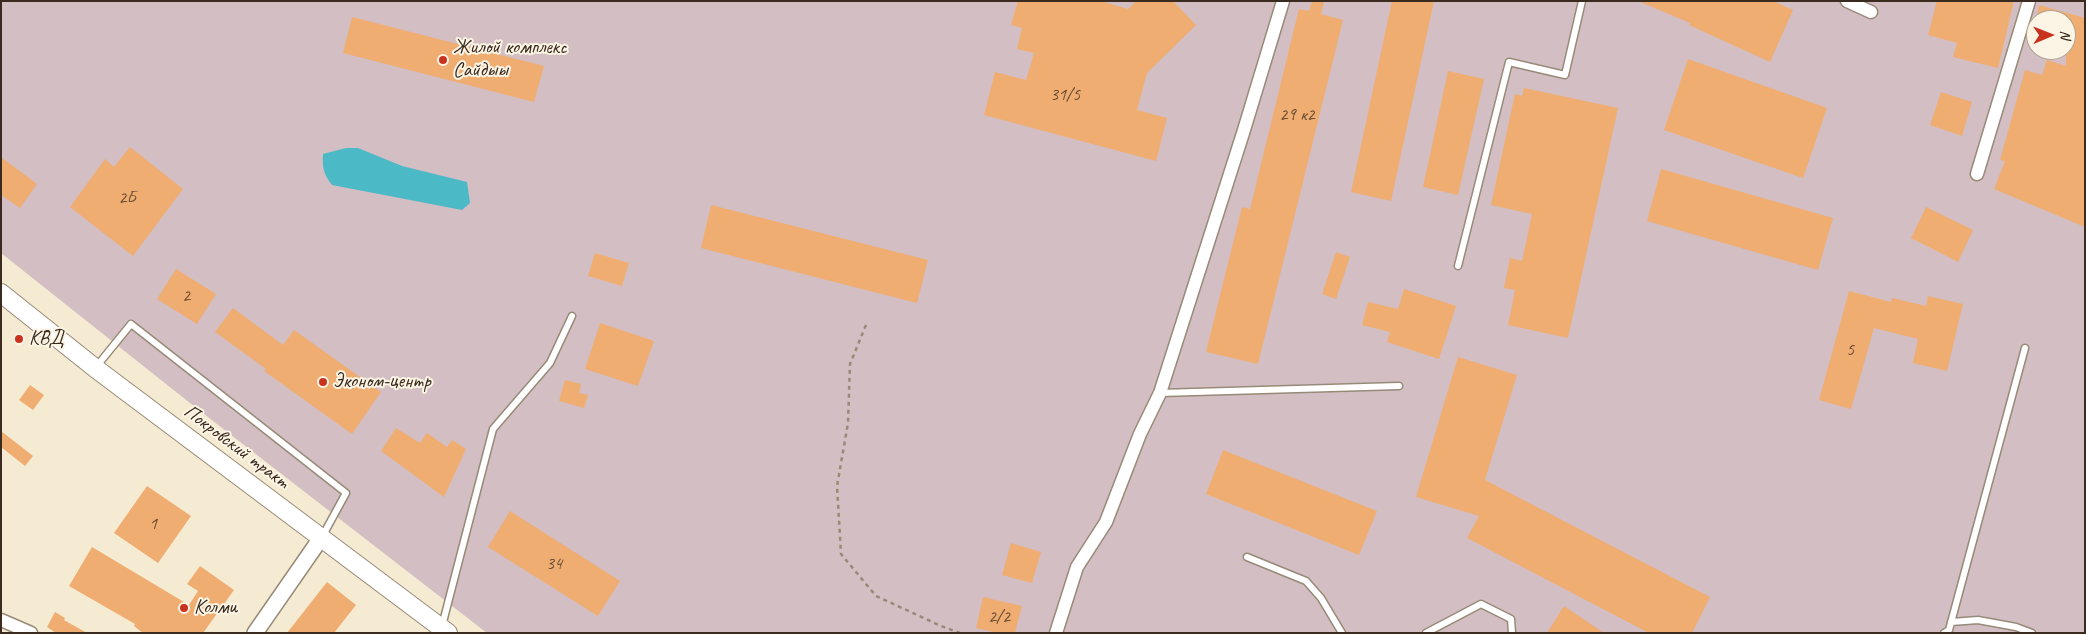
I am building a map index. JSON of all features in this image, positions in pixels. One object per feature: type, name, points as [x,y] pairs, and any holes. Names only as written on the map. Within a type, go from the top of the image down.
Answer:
[{"type":"main road","name":"Покровский тракт","points":[[1,293],[96,368],[445,630]]},
{"type":"street","points":[[1056,633],[1078,567],[1106,522],[1140,434],[1160,393],[1244,130],[1282,1]]},
{"type":"street","points":[[1847,1],[1871,12]]},
{"type":"street","points":[[1977,174],[2028,1]]},
{"type":"street","points":[[255,633],[321,538]]},
{"type":"street","points":[[1,620],[31,633]]},
{"type":"lane","points":[[1458,266],[1508,62],[1565,75],[1582,1]]},
{"type":"lane","points":[[445,630],[493,429],[550,363],[572,316]]},
{"type":"lane","points":[[96,368],[131,324],[346,493],[321,538]]},
{"type":"lane","points":[[1944,633],[1949,630],[2025,348]]},
{"type":"lane","points":[[1160,393],[1399,386]]},
{"type":"lane","points":[[1247,557],[1306,581],[1320,598],[1342,633]]},
{"type":"lane","points":[[1426,633],[1480,604],[1511,619],[1512,633]]},
{"type":"lane","points":[[1951,622],[1978,620],[2016,626],[2032,633]]},
{"type":"path","points":[[866,325],[850,364],[848,423],[838,486],[841,554],[876,596],[960,633]]},
{"type":"shaded area","points":[[1,1],[2085,1],[2085,633],[487,633],[195,407],[1,253]]},
{"type":"water","points":[[346,148],[358,148],[402,166],[467,182],[470,203],[462,210],[332,185],[324,171],[323,154]]},
{"type":"building","points":[[1018,1],[1100,1],[1128,9],[1136,1],[1173,1],[1196,25],[1147,73],[1137,110],[1167,118],[1156,161],[984,115],[995,72],[1026,80],[1034,53],[1017,49],[1022,28],[1011,25]]},
{"type":"building","points":[[1312,1],[1324,1],[1321,14],[1343,20],[1258,364],[1206,352],[1242,207],[1250,209],[1299,9],[1309,11]]},
{"type":"building","points":[[1392,1],[1434,1],[1391,201],[1351,192]]},
{"type":"building","points":[[1638,1],[1773,1],[1793,10],[1770,62],[1689,25],[1690,23]]},
{"type":"building","points":[[1937,1],[2014,1],[1998,68],[1953,57],[1957,43],[1928,35]]},
{"type":"building","points":[[2039,5],[2057,10],[2038,10]]},
{"type":"building","points":[[2076,15],[2085,18],[2085,227],[1994,189],[2005,161],[2000,160],[2025,70],[2042,75],[2047,60],[2066,66],[2066,60],[2076,60]]},
{"type":"building","name":"Жилой комплекс Сайдыы","points":[[352,17],[544,66],[534,102],[343,53]]},
{"type":"building","points":[[1688,59],[1827,108],[1803,178],[1664,130]]},
{"type":"building","points":[[1448,71],[1484,79],[1458,195],[1423,187]]},
{"type":"building","points":[[1524,88],[1618,108],[1568,338],[1508,325],[1515,290],[1504,288],[1510,258],[1522,261],[1532,214],[1491,205],[1515,94],[1522,96]]},
{"type":"building","points":[[1941,92],[1972,102],[1962,136],[1930,125]]},
{"type":"building","points":[[130,147],[183,189],[133,256],[70,207],[105,159],[114,167]]},
{"type":"building","points":[[1,157],[37,184],[20,208],[1,195]]},
{"type":"building","points":[[1661,169],[1833,218],[1818,270],[1647,221]]},
{"type":"building","points":[[711,205],[928,260],[917,303],[701,248]]},
{"type":"building","points":[[1926,207],[1973,230],[1958,262],[1911,238]]},
{"type":"building","points":[[1336,252],[1350,257],[1336,299],[1322,294]]},
{"type":"building","points":[[595,253],[629,263],[622,286],[588,276]]},
{"type":"building","points":[[176,269],[216,294],[197,324],[157,299]]},
{"type":"building","points":[[1404,289],[1456,306],[1439,359],[1387,342],[1390,332],[1362,325],[1368,302],[1398,309]]},
{"type":"building","points":[[1849,291],[1891,302],[1892,298],[1926,306],[1928,296],[1963,304],[1947,371],[1913,363],[1918,339],[1874,328],[1851,409],[1819,400]]},
{"type":"building","name":"Эконом-центр","points":[[233,308],[283,345],[294,330],[381,392],[352,434],[264,371],[266,369],[215,332]]},
{"type":"building","points":[[600,323],[654,341],[638,386],[585,369]]},
{"type":"building","points":[[1458,357],[1517,375],[1485,480],[1710,597],[1692,633],[1649,633],[1467,538],[1479,516],[1416,497]]},
{"type":"building","points":[[565,380],[581,384],[579,393],[588,395],[584,408],[559,401]]},
{"type":"building","points":[[30,385],[44,395],[33,410],[19,400]]},
{"type":"building","points":[[396,428],[420,443],[427,433],[447,447],[452,440],[466,449],[444,497],[381,451]]},
{"type":"building","points":[[1,431],[33,456],[25,466],[1,447]]},
{"type":"building","points":[[1223,450],[1377,511],[1359,555],[1206,494]]},
{"type":"building","points":[[147,486],[191,516],[158,563],[114,533]]},
{"type":"building","points":[[510,511],[620,581],[598,616],[488,547]]},
{"type":"building","points":[[1011,543],[1041,552],[1032,583],[1002,575]]},
{"type":"building","points":[[92,547],[189,605],[198,591],[187,584],[200,566],[234,590],[203,633],[143,633],[134,626],[135,624],[69,586]]},
{"type":"building","points":[[327,582],[356,605],[334,633],[287,633]]},
{"type":"building","points":[[983,597],[1022,606],[1015,633],[998,633],[976,628]]},
{"type":"building","points":[[1564,606],[1604,633],[1547,633]]},
{"type":"building","points":[[55,612],[65,618],[64,620],[87,633],[56,633],[47,627]]},
{"type":"place","name":"Жилой комплекс Сайдыы","points":[[443,60]]},
{"type":"place","name":"КВД","points":[[19,339]]},
{"type":"place","name":"Эконом-центр","points":[[323,382]]},
{"type":"place","name":"Колми","points":[[184,608]]}]
